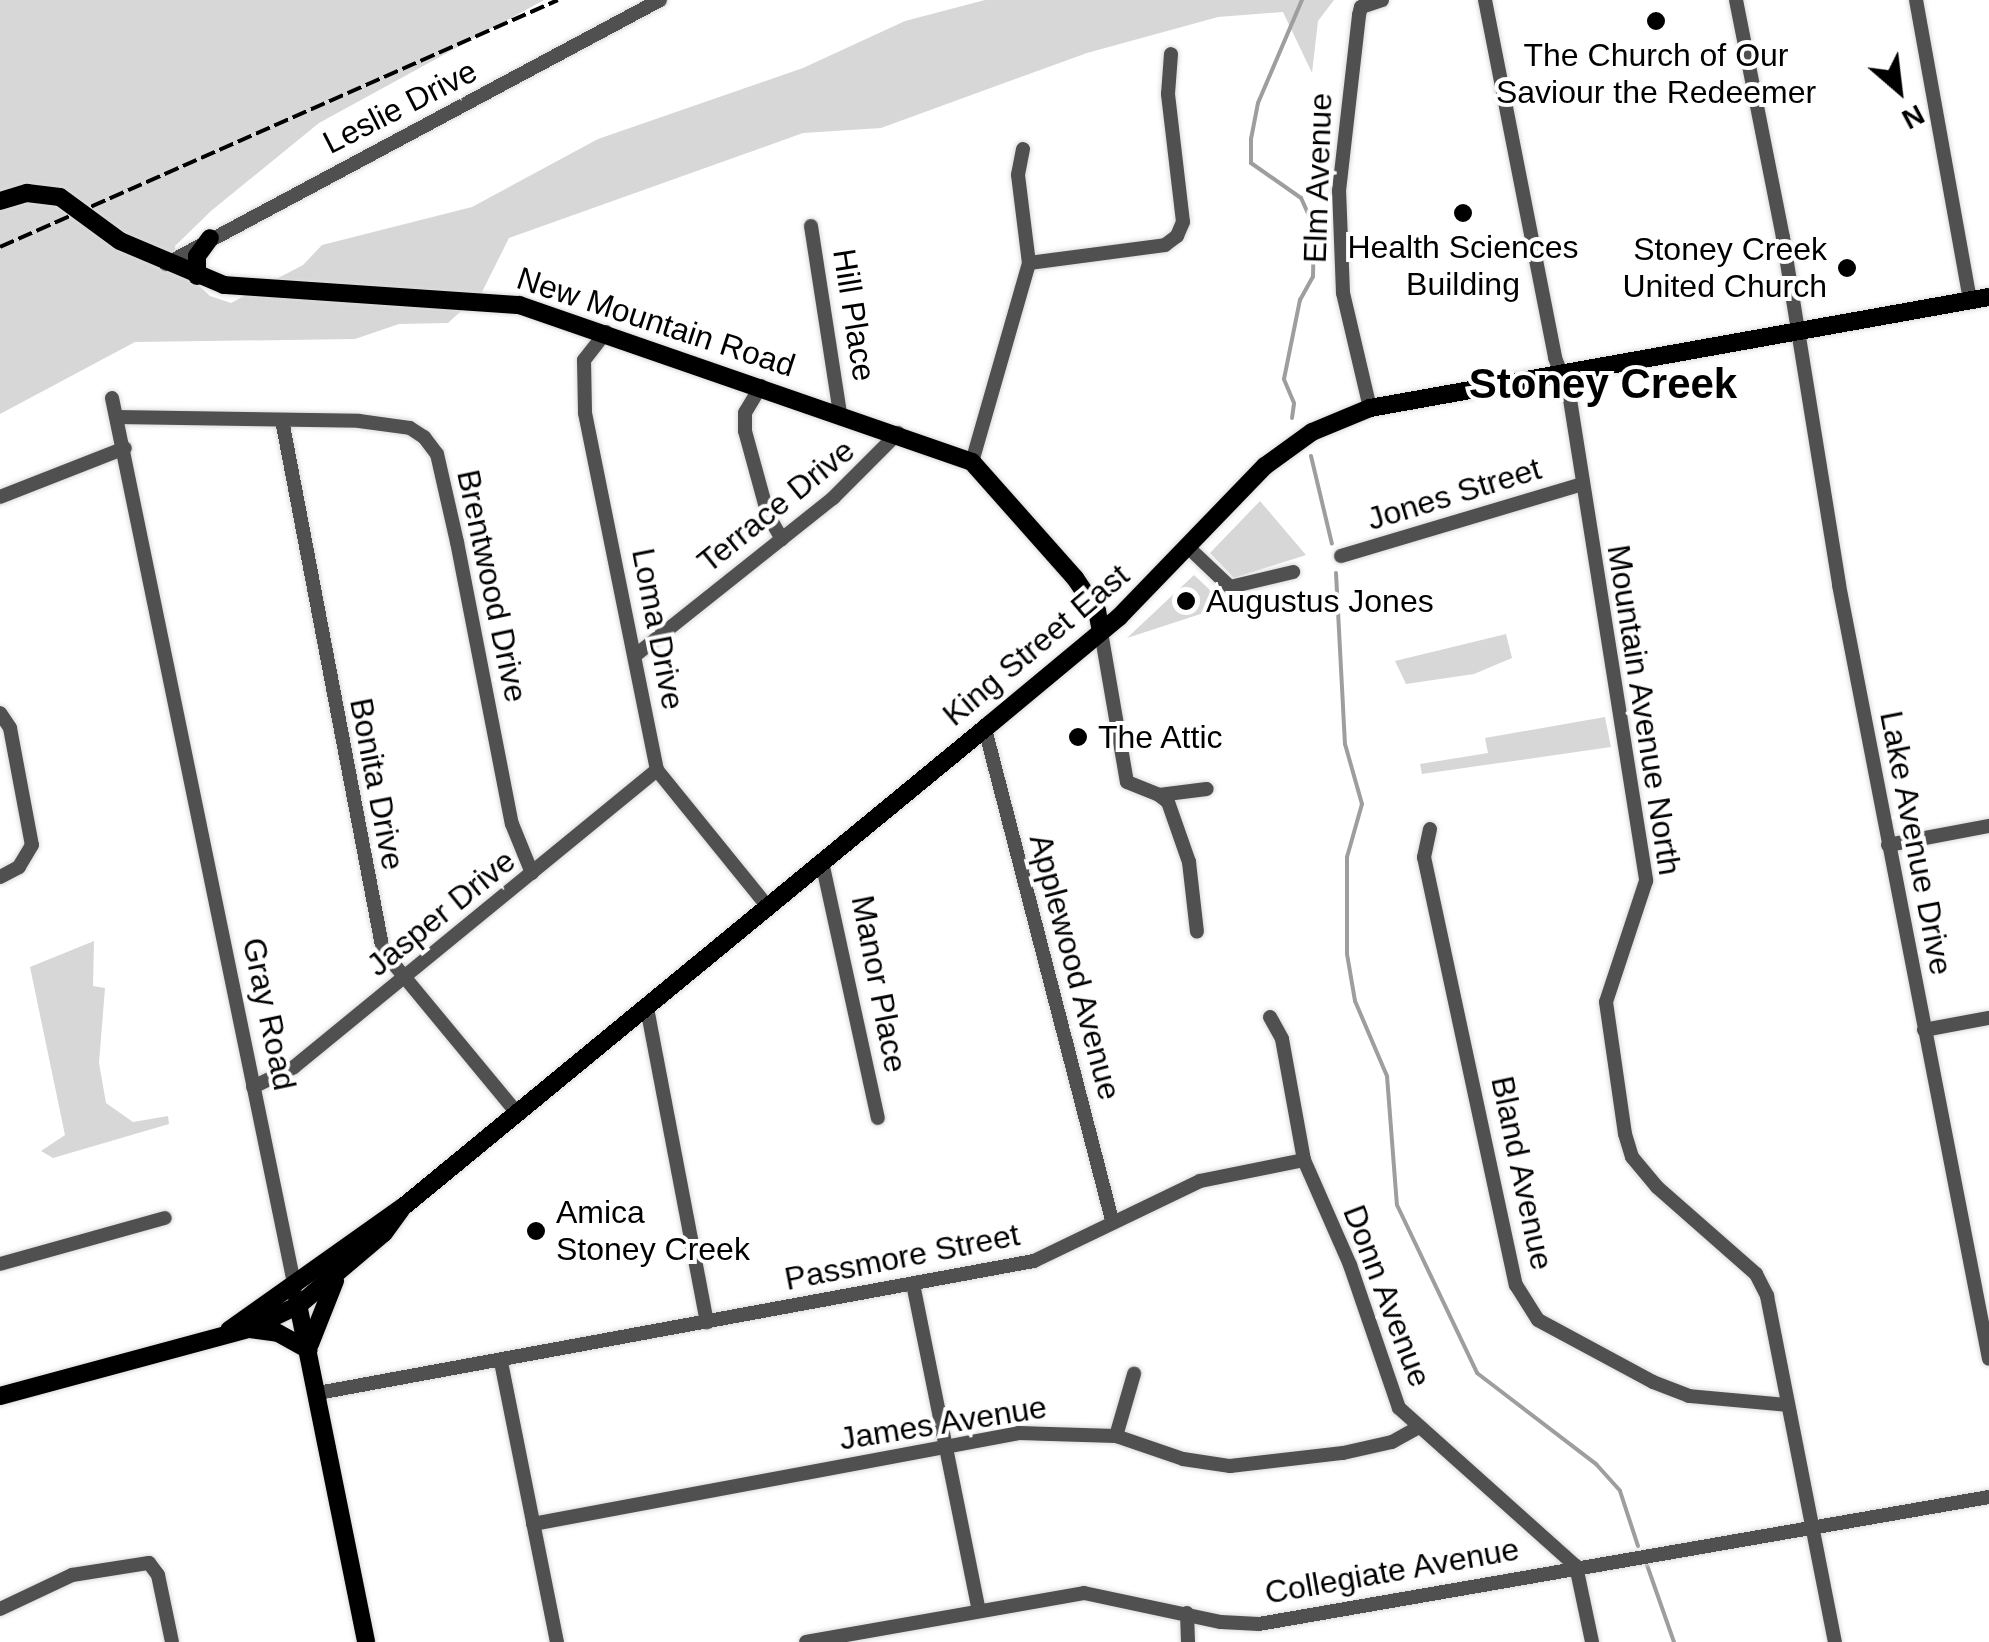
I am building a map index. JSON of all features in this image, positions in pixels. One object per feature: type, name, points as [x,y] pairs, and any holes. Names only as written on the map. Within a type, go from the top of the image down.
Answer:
[{"type":"main road","name":"New Mountain Road","points":[[0,201],[27,193],[60,198],[90,224],[166,264],[224,285],[519,305],[898,433],[972,462],[1075,578],[1097,611],[1101,632]]},
{"type":"main road","points":[[197,276],[197,256],[210,238]]},
{"type":"main road","name":"King Street East","points":[[0,1396],[229,1330],[297,1297],[1101,632],[1190,549],[1266,466],[1312,432],[1370,408],[1798,336],[1980,299]]},
{"type":"main road","name":"King Street East","points":[[229,1330],[249,1329],[346,1267],[403,1207]]},
{"type":"main road","points":[[249,1329],[267,1330],[309,1350],[316,1318],[346,1267]]},
{"type":"main road","name":"Gray Road","points":[[297,1297],[366,1642]]},
{"type":"street","name":"Leslie Drive","points":[[166,264],[660,0]]},
{"type":"street","name":"Elm Avenue","points":[[1370,408],[1338,245],[1343,128],[1361,7],[1382,0]]},
{"type":"street","name":"Mountain Avenue North","points":[[1485,0],[1556,358],[1565,376],[1646,881],[1606,1002],[1625,1134],[1632,1157],[1657,1187],[1756,1274],[1767,1296],[1834,1642]]},
{"type":"street","name":"Lake Avenue Drive","points":[[1736,0],[1888,845],[1989,1359]]},
{"type":"street","points":[[1916,0],[1980,299]]},
{"type":"street","points":[[1029,263],[1165,245],[1177,236],[1183,222],[1168,94],[1171,54]]},
{"type":"street","points":[[972,462],[1029,263],[1018,175],[1023,149]]},
{"type":"street","name":"Hill Place","points":[[811,226],[840,413]]},
{"type":"street","name":"Loma Drive","points":[[606,332],[584,360],[585,413],[637,654],[657,770],[768,907]]},
{"type":"street","points":[[761,386],[744,413],[745,431],[768,515],[782,539]]},
{"type":"street","name":"Gray Road","points":[[112,398],[297,1297]]},
{"type":"street","name":"Brentwood Drive","points":[[117,416],[410,428],[436,454],[512,824],[532,874]]},
{"type":"street","name":"Bonita Drive","points":[[282,420],[377,928],[390,966],[517,1113]]},
{"type":"street","name":"Terrace Drive","points":[[637,654],[886,452],[898,433]]},
{"type":"street","points":[[0,497],[125,448]]},
{"type":"street","name":"Jones Street","points":[[1341,556],[1582,484]]},
{"type":"street","points":[[1190,549],[1230,587],[1293,572]]},
{"type":"street","points":[[1101,632],[1127,782],[1168,802],[1189,862],[1197,932]]},
{"type":"street","points":[[0,713],[10,728],[32,845],[18,867],[0,877]]},
{"type":"street","name":"Applewood Avenue","points":[[985,729],[1112,1220]]},
{"type":"street","name":"Jasper Drive","points":[[253,1087],[294,1067],[657,770]]},
{"type":"street","points":[[1159,795],[1207,789]]},
{"type":"street","points":[[1888,845],[1989,826]]},
{"type":"street","name":"Bland Avenue","points":[[1430,829],[1424,857],[1516,1285],[1538,1320],[1653,1382],[1689,1396],[1788,1405]]},
{"type":"street","name":"Manor Place","points":[[822,862],[878,1118]]},
{"type":"street","points":[[647,1008],[707,1322]]},
{"type":"street","name":"Donn Avenue","points":[[1270,1017],[1282,1039],[1304,1160],[1350,1265],[1399,1408],[1576,1566]]},
{"type":"street","points":[[1924,1030],[1989,1018]]},
{"type":"street","name":"Passmore Street","points":[[318,1393],[1034,1260],[1112,1220],[1227,1172],[1304,1160]]},
{"type":"street","points":[[0,1264],[166,1218]]},
{"type":"street","points":[[912,1284],[979,1610]]},
{"type":"street","points":[[500,1362],[558,1642]]},
{"type":"street","points":[[1116,1436],[1134,1374]]},
{"type":"street","name":"James Avenue","points":[[533,1524],[1056,1430],[1116,1436],[1183,1460],[1230,1466],[1343,1452],[1392,1442],[1417,1428]]},
{"type":"street","name":"Collegiate Avenue","points":[[806,1642],[1084,1592],[1187,1614],[1259,1624],[1576,1566],[1989,1498]]},
{"type":"street","points":[[0,1610],[72,1575],[149,1563],[158,1574],[172,1642]]},
{"type":"street","points":[[1576,1566],[1592,1642]]},
{"type":"street","points":[[1187,1614],[1188,1642]]},
{"type":"shaded area","points":[[0,0],[544,0],[319,123],[211,211],[175,246],[177,265],[210,296],[231,303],[303,265],[322,245],[472,207],[598,139],[803,68],[905,21],[985,0],[1334,0],[1318,21],[1312,73],[1283,12],[1218,17],[1087,53],[881,128],[803,133],[509,238],[482,292],[448,323],[399,324],[355,339],[135,342],[0,414]]},
{"type":"shaded area","points":[[1260,501],[1306,555],[1234,578],[1210,553]]},
{"type":"shaded area","points":[[1194,575],[1209,589],[1216,609],[1127,638]]},
{"type":"shaded area","points":[[1506,634],[1512,658],[1474,674],[1406,684],[1395,661]]},
{"type":"shaded area","points":[[1605,717],[1611,747],[1422,774],[1420,764],[1488,753],[1485,738]]},
{"type":"shaded area","points":[[94,941],[93,986],[105,988],[99,1063],[106,1103],[133,1122],[168,1116],[169,1124],[53,1158],[41,1151],[65,1135],[30,967]]},
{"type":"waterway","name":"Stoney Creek","points":[[1292,418],[1294,403],[1284,379],[1300,300],[1313,277],[1314,227],[1301,198],[1251,163],[1251,139],[1258,103],[1302,0]]},
{"type":"waterway","name":"Stoney Creek","points":[[1311,456],[1332,544]]},
{"type":"waterway","name":"Stoney Creek","points":[[1336,573],[1345,744],[1362,804],[1347,857],[1347,954],[1355,1001],[1387,1076],[1397,1205],[1477,1373],[1596,1464],[1620,1491],[1638,1546]]},
{"type":"waterway","name":"Stoney Creek","points":[[1647,1565],[1674,1642]]},
{"type":"railway","points":[[0,247],[558,0]]},
{"type":"place","name":"The Church of Our Saviour the Redeemer","points":[[1656,21]]},
{"type":"place","name":"Health Sciences Building","points":[[1463,213]]},
{"type":"place","name":"Stoney Creek United Church","points":[[1847,268]]},
{"type":"place","name":"Augustus Jones","points":[[1186,601]]},
{"type":"place","name":"The Attic","points":[[1078,737]]},
{"type":"place","name":"Amica Stoney Creek","points":[[536,1231]]},
{"type":"district","name":"Stoney Creek","points":[[1603,384]]}]
